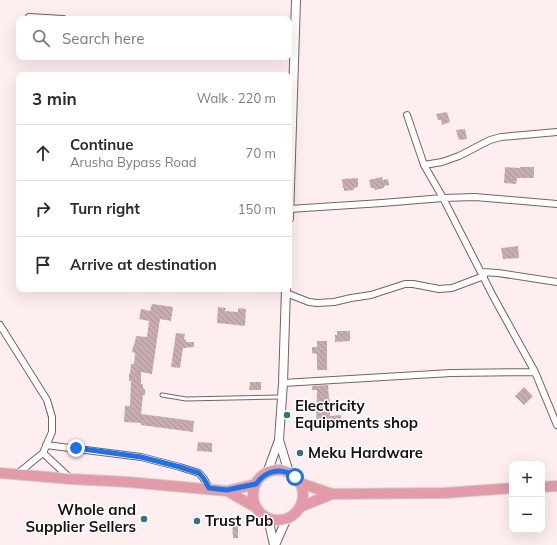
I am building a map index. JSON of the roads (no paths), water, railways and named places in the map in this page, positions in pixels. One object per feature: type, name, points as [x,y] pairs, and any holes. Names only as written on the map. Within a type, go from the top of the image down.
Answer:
[{"type":"main road","points":[[257,508],[253,492],[256,484],[260,478],[267,473],[274,471],[289,473],[300,483],[302,495],[300,507]]},
{"type":"main road","points":[[0,473],[227,490],[256,484]]},
{"type":"main road","points":[[300,483],[332,494],[445,492],[509,488]]},
{"type":"main road","points":[[545,487],[557,486]]},
{"type":"main road","points":[[227,490],[257,508],[268,518],[274,520],[287,518],[294,514],[300,507],[332,494]]},
{"type":"street","points":[[292,42],[296,0]]},
{"type":"street","points":[[291,72],[292,60]]},
{"type":"street","points":[[407,115],[424,165],[535,372],[557,425]]},
{"type":"street","points":[[424,165],[442,162],[459,156],[490,140],[502,137],[557,132]]},
{"type":"street","points":[[292,209],[475,197],[557,204]]},
{"type":"street","points":[[288,292],[309,302],[316,303],[334,302],[378,294],[405,284],[439,289],[452,288],[483,274],[557,282]]},
{"type":"street","points":[[267,473],[279,440],[283,383],[286,292]]},
{"type":"street","points":[[0,324],[49,406],[52,417],[52,432],[43,453],[17,474]]},
{"type":"street","points":[[283,383],[451,373],[535,372]]},
{"type":"street","points":[[279,440],[289,473]]},
{"type":"street","points":[[46,445],[141,457],[180,467],[199,473],[209,488]]},
{"type":"street","points":[[43,453],[71,479]]},
{"type":"street","points":[[268,518],[274,545]]},
{"type":"street","points":[[274,545],[287,518]]},
{"type":"lane","points":[[162,395],[186,399],[282,397]]},
{"type":"place","name":"Electricity Equipments shop","points":[[287,415]]},
{"type":"place","name":"Meku Hardware","points":[[300,453]]},
{"type":"place","name":"Whole and Supplier Sellers","points":[[144,519]]},
{"type":"place","name":"Trust Pub","points":[[197,521]]}]
